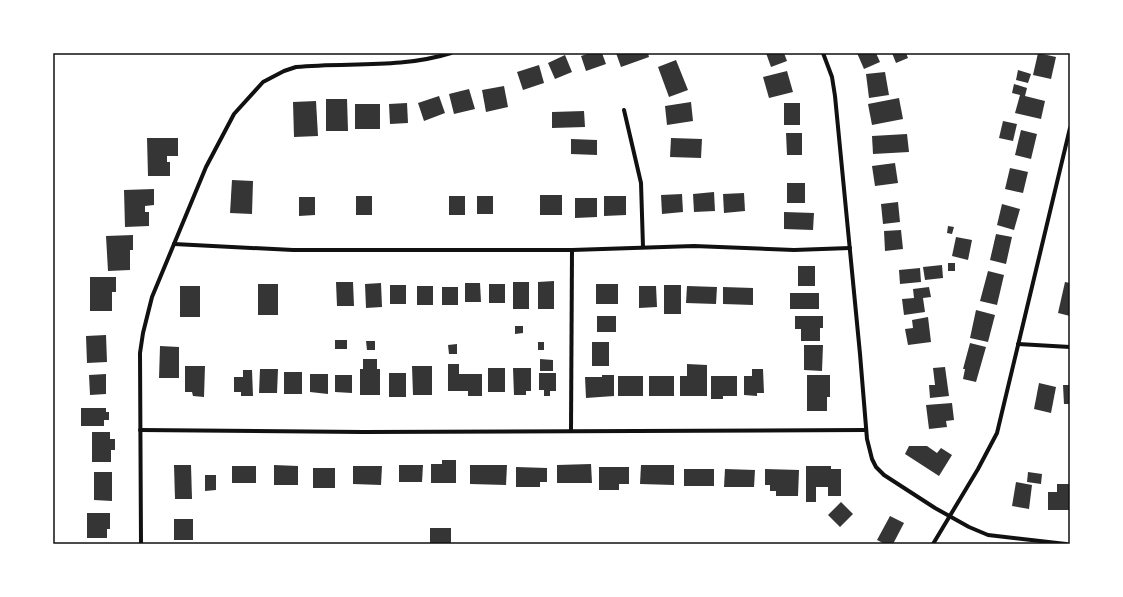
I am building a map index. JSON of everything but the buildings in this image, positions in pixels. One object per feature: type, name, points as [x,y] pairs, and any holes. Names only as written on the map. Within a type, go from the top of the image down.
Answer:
[{"type":"street","points":[[141,544],[140,353],[143,333],[152,297],[174,244],[217,144],[234,114],[263,82],[284,71],[296,67],[404,63],[430,59],[451,53]]},
{"type":"street","points":[[823,53],[832,77],[835,96],[866,430],[868,446],[876,467],[884,475],[949,517],[988,535],[1066,544]]},
{"type":"street","points":[[624,110],[641,183],[643,247]]},
{"type":"street","points":[[933,544],[997,433],[1070,128]]},
{"type":"street","points":[[174,244],[293,250],[572,250],[643,247],[794,250],[850,248]]},
{"type":"street","points":[[571,431],[572,250]]},
{"type":"street","points":[[1018,344],[1070,347]]},
{"type":"street","points":[[140,430],[866,430]]}]
